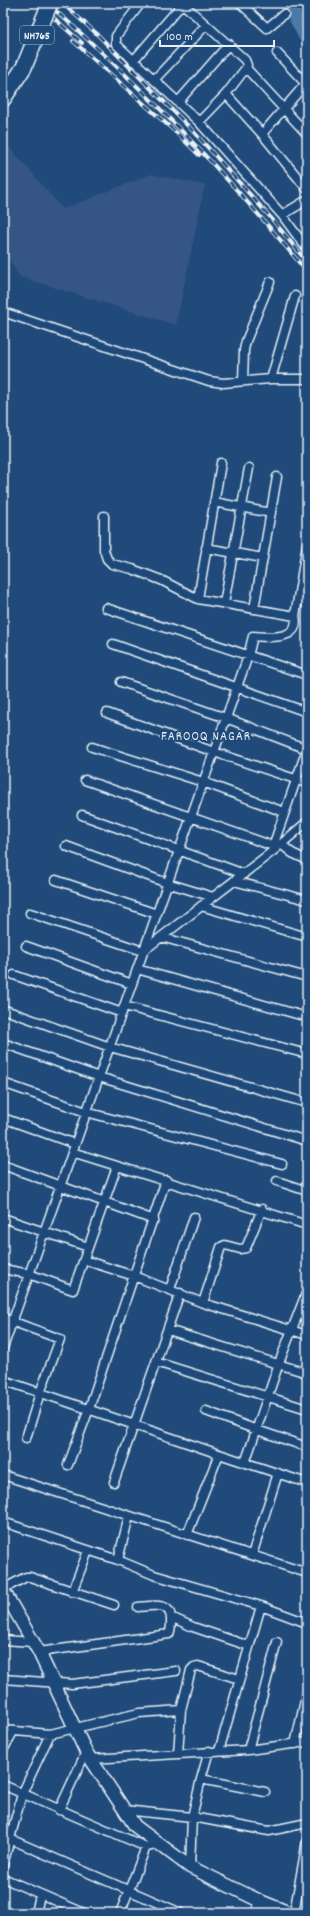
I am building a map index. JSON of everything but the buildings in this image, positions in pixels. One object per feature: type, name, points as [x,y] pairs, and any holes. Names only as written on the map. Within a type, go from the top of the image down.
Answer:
[{"type":"highway","name":"NH765","points":[[3,99],[24,67],[50,3]]},
{"type":"street","points":[[141,3],[116,36],[116,44],[199,122],[282,215],[307,249]]},
{"type":"street","points":[[133,61],[183,3],[229,44],[245,60],[247,65],[246,68],[226,94],[199,122]]},
{"type":"street","points":[[240,3],[267,28],[284,14]]},
{"type":"street","points":[[154,80],[206,24]]},
{"type":"street","points":[[178,102],[229,44]]},
{"type":"street","points":[[262,134],[306,82],[277,53]]},
{"type":"street","points":[[246,68],[282,109],[306,133]]},
{"type":"street","points":[[226,94],[262,134],[307,189]]},
{"type":"street","points":[[282,215],[307,200]]},
{"type":"street","points":[[243,381],[244,350],[246,341],[270,282]]},
{"type":"street","points":[[271,379],[295,296]]},
{"type":"street","points":[[3,312],[209,381],[223,383],[271,379],[307,379]]},
{"type":"street","points":[[198,599],[222,463]]},
{"type":"street","points":[[224,603],[249,468]]},
{"type":"street","points":[[254,609],[277,477]]},
{"type":"street","points":[[214,502],[271,513]]},
{"type":"street","points":[[104,516],[104,550],[107,559],[112,564],[146,574],[198,599],[294,616]]},
{"type":"street","points":[[3,1348],[248,656],[253,636],[277,638],[293,630],[296,622],[294,616],[305,565],[307,544]]},
{"type":"street","points":[[206,548],[263,558]]},
{"type":"street","points":[[298,601],[307,600]]},
{"type":"street","points":[[106,608],[307,675]]},
{"type":"street","points":[[113,644],[307,712]]},
{"type":"street","points":[[121,682],[226,718],[307,749],[284,812],[273,848]]},
{"type":"street","points":[[107,713],[214,752],[307,783]]},
{"type":"street","points":[[92,747],[203,782],[284,812]]},
{"type":"street","points":[[85,780],[273,848]]},
{"type":"street","points":[[82,815],[244,874]]},
{"type":"street","points":[[143,951],[244,874],[273,848],[282,844],[307,822]]},
{"type":"street","points":[[282,844],[292,853],[307,860]]},
{"type":"street","points":[[66,846],[167,883],[213,897]]},
{"type":"street","points":[[56,880],[157,914]]},
{"type":"street","points":[[234,881],[307,900]]},
{"type":"street","points":[[201,906],[307,936]]},
{"type":"street","points":[[30,913],[143,951]]},
{"type":"street","points":[[161,937],[307,977]]},
{"type":"street","points":[[26,946],[132,984]]},
{"type":"street","points":[[137,969],[307,1017]]},
{"type":"street","points":[[14,975],[123,1010],[307,1054]]},
{"type":"street","points":[[5,1010],[110,1046],[307,1103]]},
{"type":"street","points":[[3,1043],[99,1077],[307,1142]]},
{"type":"street","points":[[3,1083],[86,1112],[282,1164]]},
{"type":"street","points":[[3,1118],[75,1144]]},
{"type":"street","points":[[72,1152],[262,1209],[307,1225]]},
{"type":"street","points":[[3,1165],[154,1220]]},
{"type":"street","points":[[3,1269],[29,1274],[73,1290],[117,1166]]},
{"type":"street","points":[[68,1465],[89,1410],[154,1220],[166,1180]]},
{"type":"street","points":[[276,1181],[307,1191]]},
{"type":"street","points":[[202,1303],[221,1247],[225,1245],[240,1249],[246,1248],[262,1209]]},
{"type":"street","points":[[170,1289],[194,1217]]},
{"type":"street","points":[[3,1218],[88,1247]]},
{"type":"street","points":[[84,1260],[170,1289],[202,1303],[307,1335]]},
{"type":"street","points":[[245,1463],[279,1364],[305,1300],[307,1291]]},
{"type":"street","points":[[114,1482],[180,1293]]},
{"type":"street","points":[[3,1318],[60,1340],[40,1393],[26,1438]]},
{"type":"street","points":[[168,1330],[307,1373]]},
{"type":"street","points":[[156,1362],[307,1409]]},
{"type":"street","points":[[3,1380],[245,1463],[307,1482]]},
{"type":"street","points":[[206,1411],[307,1447]]},
{"type":"street","points":[[187,1535],[219,1454]]},
{"type":"street","points":[[252,1555],[278,1473]]},
{"type":"street","points":[[3,1475],[307,1573]]},
{"type":"street","points":[[118,1560],[129,1516]]},
{"type":"street","points":[[3,1522],[118,1560],[154,1575],[260,1606],[307,1623]]},
{"type":"street","points":[[72,1592],[88,1551]]},
{"type":"street","points":[[114,1605],[26,1577],[3,1589],[8,1605],[36,1647],[89,1755],[135,1826],[190,1867],[258,1907],[290,1913]]},
{"type":"street","points":[[3,1640],[36,1647],[165,1635],[170,1632],[170,1610],[164,1606],[138,1607]]},
{"type":"street","points":[[220,1751],[260,1606]]},
{"type":"street","points":[[171,1617],[194,1627],[249,1646]]},
{"type":"street","points":[[248,1750],[277,1642]]},
{"type":"street","points":[[178,1754],[181,1710],[194,1667],[198,1666],[240,1679]]},
{"type":"street","points":[[3,1679],[53,1684],[81,1684],[176,1671]]},
{"type":"street","points":[[295,1744],[307,1692]]},
{"type":"street","points":[[3,1730],[50,1734],[139,1713],[181,1710]]},
{"type":"street","points":[[3,1750],[13,1732]]},
{"type":"street","points":[[3,1866],[22,1794],[50,1734]]},
{"type":"street","points":[[89,1755],[178,1754],[209,1751],[248,1750],[307,1742]]},
{"type":"street","points":[[190,1867],[192,1817],[200,1779],[209,1751]]},
{"type":"street","points":[[59,1810],[89,1755]]},
{"type":"street","points":[[200,1779],[265,1792]]},
{"type":"street","points":[[3,1785],[146,1847],[156,1846],[159,1843]]},
{"type":"street","points":[[124,1810],[192,1817],[269,1831],[307,1823]]},
{"type":"street","points":[[10,1839],[181,1913]]},
{"type":"street","points":[[294,1913],[307,1842]]},
{"type":"street","points":[[120,1913],[146,1847]]},
{"type":"street","points":[[3,1878],[80,1912]]},
{"type":"street","points":[[36,1913],[40,1895]]},
{"type":"shaded area","points":[[7,144],[63,209],[151,174],[205,185],[176,325],[20,277],[3,250],[3,149]]},
{"type":"waterway","points":[[288,3],[307,39]]},
{"type":"railway","points":[[37,3],[82,43]]},
{"type":"railway","points":[[47,3],[116,66],[183,132],[246,200],[307,272]]},
{"type":"railway","points":[[62,3],[96,33],[193,131],[271,218],[307,262]]},
{"type":"railway","points":[[73,41],[179,135]]},
{"type":"railway","points":[[178,134],[199,155]]},
{"type":"district","name":"FAROOQ NAGAR","points":[[206,735]]}]
